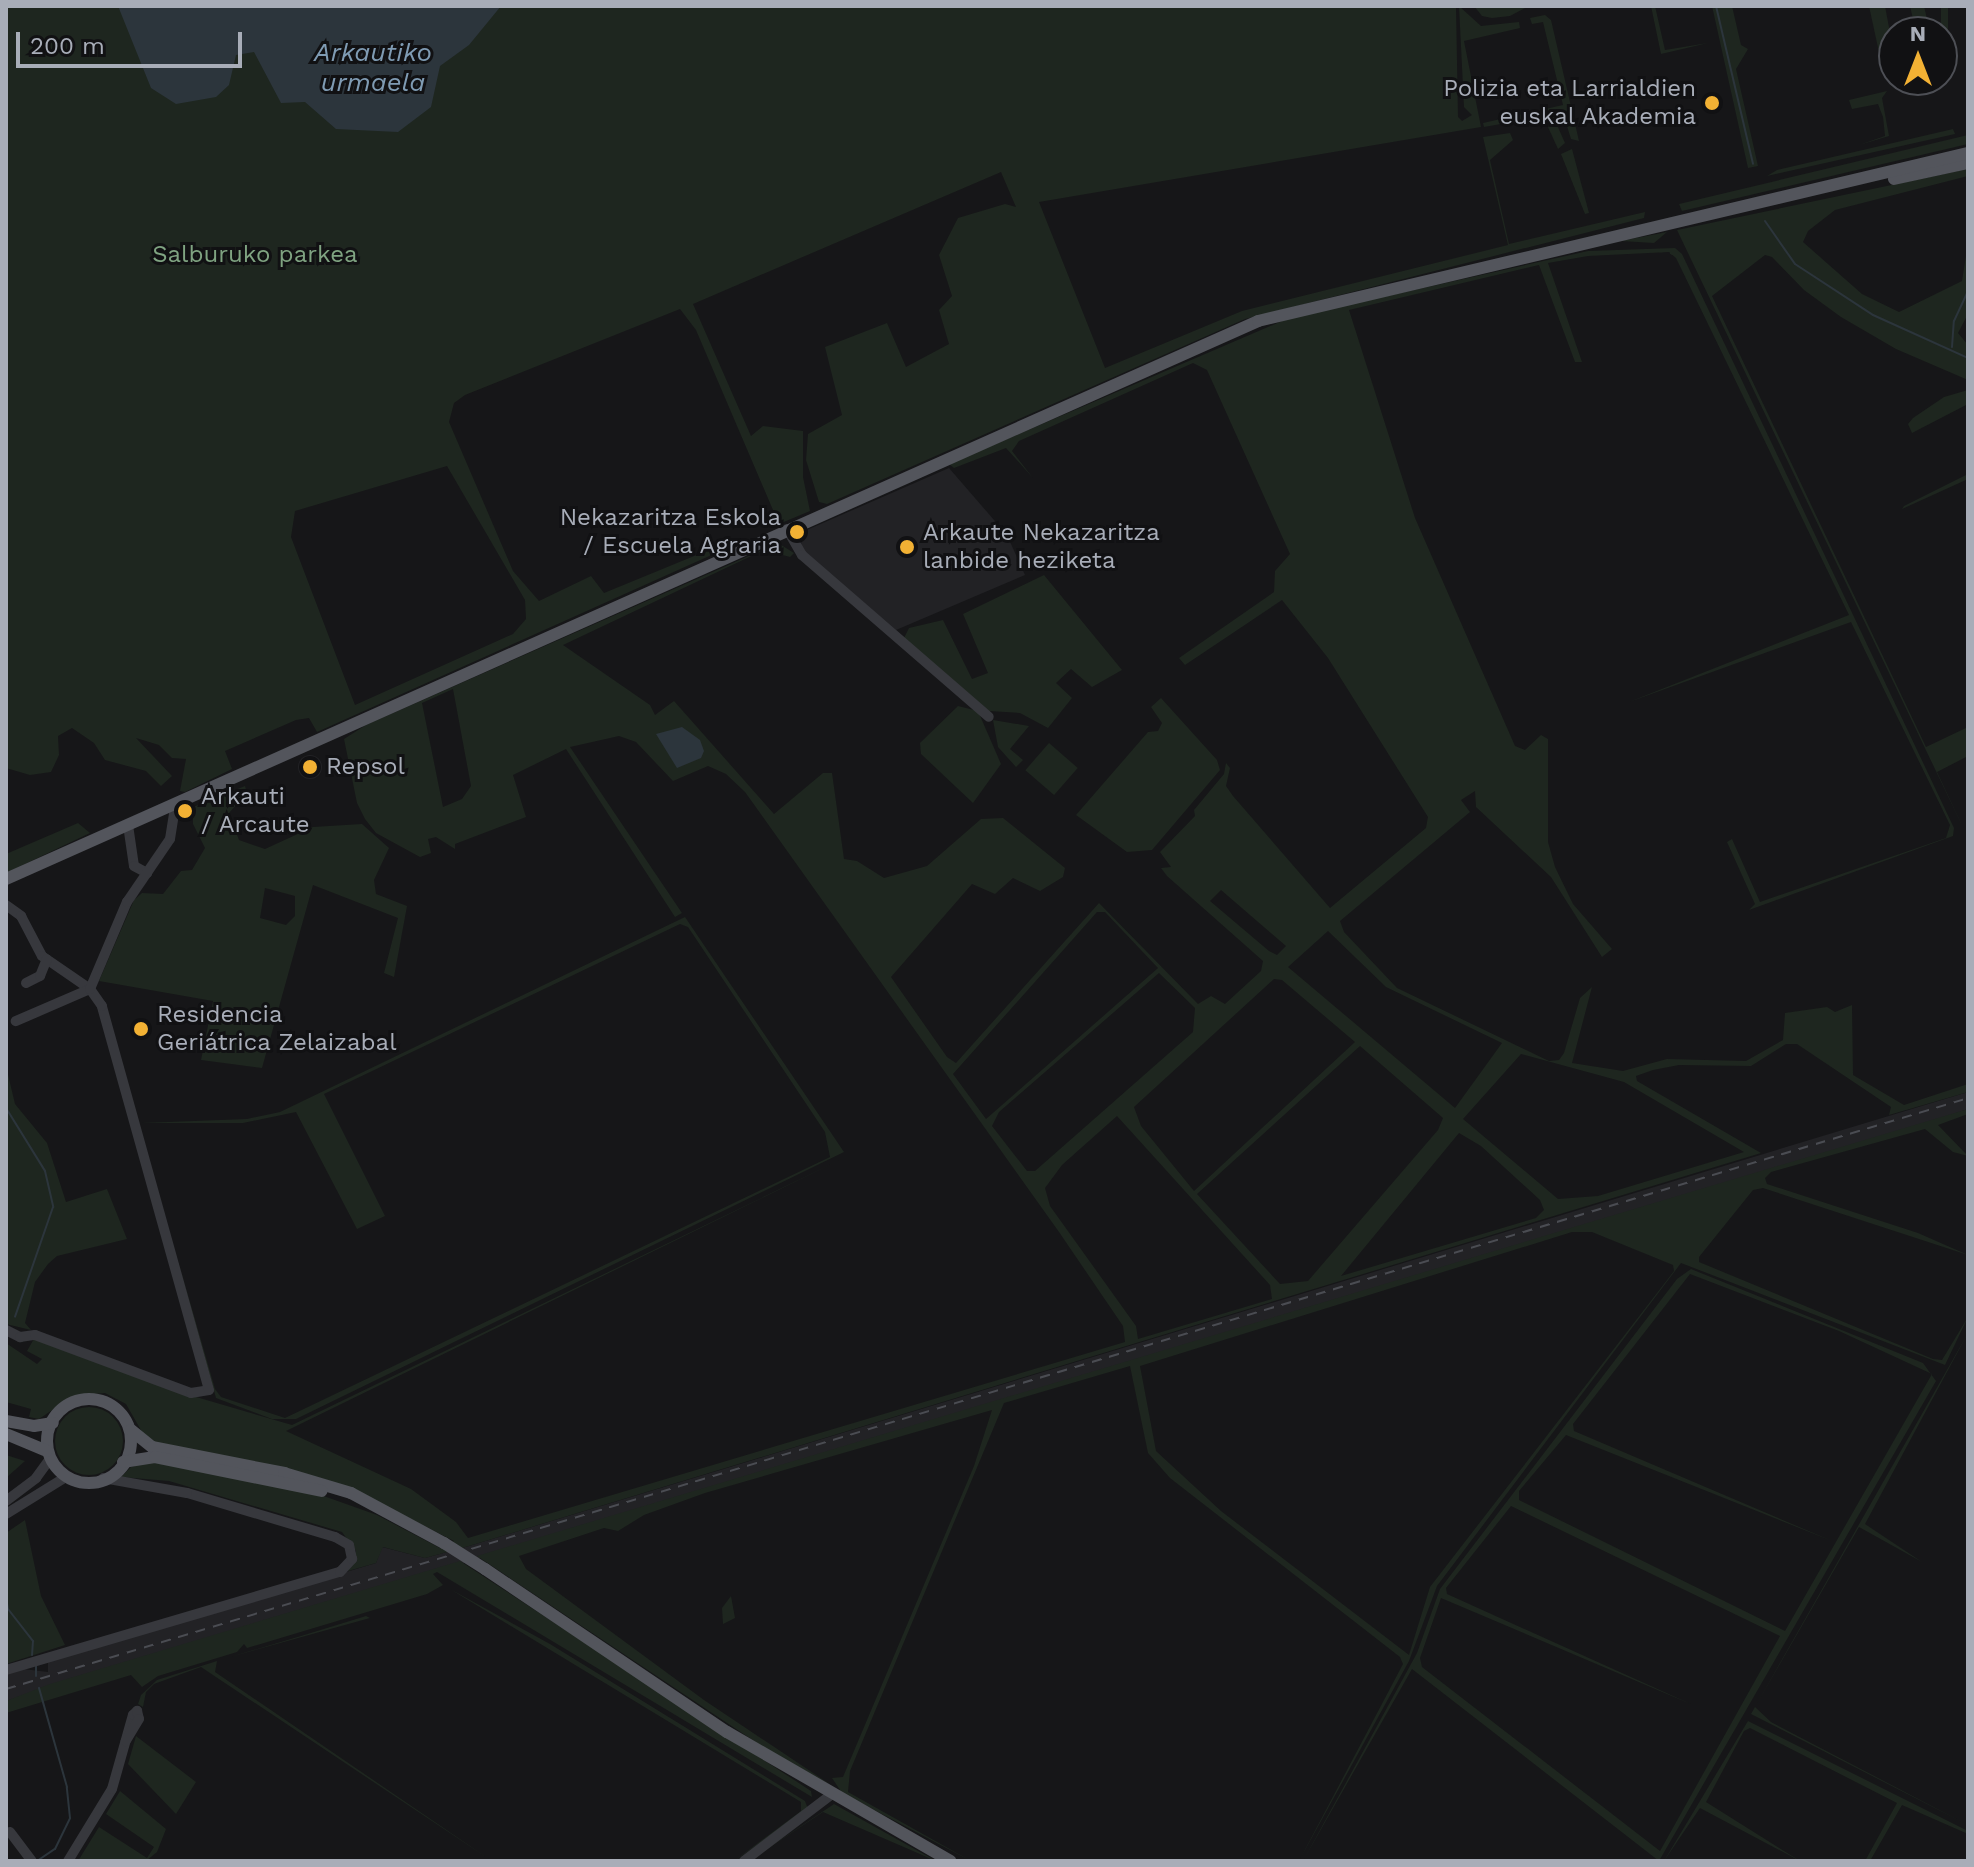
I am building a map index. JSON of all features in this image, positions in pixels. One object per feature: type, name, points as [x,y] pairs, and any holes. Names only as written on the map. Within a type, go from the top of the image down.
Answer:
[{"type":"main road","points":[[6,879],[1258,321],[1968,153]]},
{"type":"main road","points":[[1753,205],[1968,163]]},
{"type":"main road","points":[[7,1428],[53,1423],[72,1406],[97,1400],[119,1408],[131,1430],[152,1447],[297,1476],[394,1515],[485,1569],[700,1714],[831,1795],[950,1861]]},
{"type":"main road","points":[[48,1455],[53,1423]]},
{"type":"main road","points":[[7,1428],[48,1455],[64,1478],[80,1482],[103,1478],[123,1462],[148,1456],[267,1478],[394,1515]]},
{"type":"main road","points":[[123,1462],[131,1430]]},
{"type":"street","points":[[787,529],[802,555],[989,717]]},
{"type":"street","points":[[16,1021],[90,989],[127,902],[170,839],[176,803]]},
{"type":"street","points":[[128,825],[134,866],[147,873]]},
{"type":"street","points":[[6,905],[21,916],[47,959],[90,989],[102,1006],[209,1390],[191,1393],[35,1335],[20,1337],[6,1330]]},
{"type":"street","points":[[26,983],[40,976],[47,959]]},
{"type":"street","points":[[6,1501],[36,1478],[48,1455]]},
{"type":"street","points":[[6,1514],[64,1478]]},
{"type":"street","points":[[6,1670],[340,1572],[352,1559],[349,1545],[335,1537],[187,1493],[103,1478]]},
{"type":"street","points":[[68,1861],[112,1789],[126,1741]]},
{"type":"street","points":[[744,1861],[831,1795]]},
{"type":"street","points":[[10,1832],[32,1861]]},
{"type":"shaded area","name":"Arkaute Nekazaritza lanbide heziketa","points":[[949,468],[1007,535],[1025,575],[896,630],[802,550],[800,533]]},
{"type":"shaded area","name":"Repsol","points":[[310,755],[319,758],[322,767],[319,776],[310,779],[301,776],[298,767],[301,758]]},
{"type":"shaded area","points":[[1968,1092],[1968,1109],[1948,1116],[6,1701],[6,1674],[23,1669],[48,1672],[48,1662],[376,1563],[382,1547],[425,1558],[469,1546]]},
{"type":"green space","name":"Salburuko parkea","points":[[6,6],[1456,6],[1458,117],[1462,121],[1472,115],[1464,107],[1459,6],[1481,26],[1519,22],[1520,28],[1464,41],[1481,127],[1039,202],[1105,368],[1242,311],[1508,245],[1483,137],[1510,133],[1513,140],[1490,160],[1509,244],[1645,212],[1644,218],[1245,319],[827,504],[819,502],[806,460],[808,434],[842,415],[825,347],[887,323],[906,367],[949,344],[939,310],[952,296],[939,255],[958,218],[1005,204],[1016,207],[1001,172],[693,304],[751,436],[763,426],[803,431],[803,477],[810,511],[779,524],[696,330],[680,309],[465,395],[454,403],[449,422],[513,571],[539,601],[591,576],[604,593],[699,554],[712,543],[716,553],[317,732],[309,718],[296,720],[225,751],[232,769],[185,792],[180,791],[186,759],[172,758],[159,745],[136,738],[172,776],[161,786],[146,771],[105,760],[94,743],[72,728],[58,736],[59,755],[51,772],[30,775],[6,768]],"holes":[[[447,466],[525,600],[526,619],[513,634],[355,705],[291,537],[295,511]]]},
{"type":"green space","points":[[1474,6],[1529,6],[1510,16],[1492,18],[1482,16]]},
{"type":"green space","points":[[1651,6],[1655,6],[1665,50],[1708,43],[1661,54]]},
{"type":"green space","points":[[1712,6],[1732,6],[1741,45],[1748,49],[1736,69],[1758,166],[1748,168]]},
{"type":"green space","points":[[1869,6],[1885,6],[1887,16],[1878,16],[1878,48]]},
{"type":"green space","points":[[1910,6],[1924,6],[1926,16],[1912,16]]},
{"type":"green space","points":[[1941,6],[1948,6],[1948,16],[1941,16]]},
{"type":"green space","points":[[1545,15],[1551,20],[1579,141],[1571,139],[1566,123],[1548,122],[1545,116],[1484,127],[1483,123],[1563,105],[1543,22],[1532,24],[1530,18]]},
{"type":"green space","points":[[1878,93],[1878,96],[1883,96],[1889,136],[1859,145],[1885,136],[1883,117],[1878,104],[1852,109],[1849,100]]},
{"type":"green space","points":[[1557,125],[1565,143],[1558,149],[1548,127]]},
{"type":"green space","points":[[1953,129],[1955,134],[1767,176],[1777,170]]},
{"type":"green space","points":[[1968,135],[1968,144],[1682,211],[1679,204]]},
{"type":"green space","points":[[1572,149],[1589,213],[1585,214],[1561,154]]},
{"type":"green space","points":[[1968,169],[1968,176],[1835,210],[1808,231],[1803,242],[1862,294],[1899,312],[1962,281],[1968,243],[1968,314],[1958,333],[1968,345],[1968,380],[1896,349],[1841,317],[1804,290],[1772,257],[1765,255],[1712,296],[1926,747],[1968,727],[1968,756],[1937,772],[1968,838],[1677,230]]},
{"type":"green space","points":[[1667,232],[1654,243],[1621,241]]},
{"type":"green space","points":[[1675,248],[1682,254],[1954,828],[1953,836],[1749,910],[1755,904],[1727,842],[1732,839],[1760,902],[1946,838],[1950,825],[1851,622],[1629,702],[1849,615],[1676,258],[1669,252],[1588,256],[1548,263],[1582,362],[1575,362],[1539,265],[1349,310],[1415,518],[1515,746],[1525,750],[1541,735],[1548,739],[1548,842],[1555,867],[1573,904],[1612,949],[1602,957],[1551,877],[1476,807],[1475,791],[1461,800],[1470,812],[1340,921],[1344,932],[1397,988],[1549,1061],[1559,1060],[1564,1053],[1580,998],[1592,987],[1572,1063],[1623,1071],[1667,1059],[1746,1061],[1783,1040],[1785,1013],[1827,1007],[1835,1012],[1852,1005],[1853,1075],[1904,1105],[1968,1084],[1968,1092],[1889,1115],[1891,1107],[1797,1044],[1786,1044],[1751,1066],[1679,1065],[1653,1070],[1636,1076],[1637,1081],[1761,1153],[469,1546],[425,1558],[383,1547],[376,1563],[348,1571],[356,1551],[342,1532],[169,1481],[121,1477],[131,1467],[153,1461],[318,1494],[377,1515],[440,1548],[454,1541],[366,1496],[155,1442],[142,1432],[126,1404],[105,1393],[73,1396],[39,1419],[29,1417],[31,1409],[6,1402],[6,1343],[37,1364],[42,1359],[27,1351],[35,1337],[186,1394],[292,1425],[848,1156],[286,1431],[411,1489],[456,1522],[468,1538],[1125,1342],[1123,1326],[1059,1232],[745,792],[726,774],[708,766],[673,781],[636,742],[619,736],[570,747],[682,913],[675,917],[566,749],[513,775],[526,817],[455,844],[455,849],[436,837],[428,839],[431,853],[420,857],[376,833],[365,819],[357,803],[344,739],[366,725],[778,543],[794,553],[790,557],[764,550],[563,645],[650,705],[655,715],[674,701],[774,814],[823,773],[832,773],[844,859],[857,861],[884,878],[927,866],[981,819],[1003,818],[1065,868],[1063,877],[1040,891],[1013,878],[995,894],[972,884],[891,977],[947,1057],[956,1063],[1099,903],[1198,1004],[1211,996],[1225,1004],[1261,971],[1263,961],[1167,876],[1161,868],[1171,867],[1160,852],[1195,816],[1194,810],[1224,774],[1226,763],[1230,768],[1226,786],[1233,796],[1330,908],[1426,828],[1428,817],[1328,658],[1282,600],[1185,665],[1179,658],[1274,592],[1275,571],[1290,554],[1207,370],[1193,363],[1019,441],[1012,451],[1033,478],[1006,448],[954,468],[949,464],[1289,318],[1588,251]],"holes":[[[453,689],[471,786],[462,799],[443,807],[422,703]],[[1221,890],[1286,946],[1277,955],[1210,901]],[[1097,912],[1105,912],[1158,968],[986,1119],[953,1074]],[[1328,931],[1386,987],[1502,1043],[1455,1108],[1288,967]],[[1159,973],[1195,1008],[1193,1032],[1035,1171],[1027,1171],[992,1126],[999,1112]],[[1274,979],[1282,980],[1355,1042],[1194,1191],[1141,1126],[1134,1107]],[[1360,1046],[1443,1118],[1438,1130],[1308,1281],[1280,1284],[1197,1194]],[[1521,1054],[1624,1082],[1744,1152],[1598,1196],[1558,1199],[1463,1119]],[[1117,1116],[1270,1285],[1272,1299],[1138,1339],[1136,1326],[1050,1206],[1045,1188],[1062,1165]],[[1459,1133],[1481,1146],[1540,1200],[1544,1210],[1536,1218],[1341,1276]]]},
{"type":"green space","points":[[1968,390],[1968,404],[1912,433],[1908,424],[1913,418],[1944,397]]},
{"type":"green space","points":[[1968,474],[1968,479],[1902,509],[1904,506]]},
{"type":"green space","points":[[1044,575],[1122,670],[1092,687],[1071,669],[1056,683],[1072,698],[1048,728],[1020,713],[989,711],[904,638],[909,628],[943,620],[972,679],[988,673],[963,614]]},
{"type":"green space","points":[[1161,698],[1217,760],[1220,770],[1152,850],[1127,852],[1076,815],[1148,732],[1158,731],[1162,723],[1151,707]]},
{"type":"green space","points":[[958,706],[978,711],[1001,764],[973,803],[921,754],[920,743]]},
{"type":"green space","points":[[993,720],[1029,726],[1010,749],[1023,760],[1016,767],[998,747]]},
{"type":"green space","points":[[1049,743],[1078,768],[1054,795],[1025,770]]},
{"type":"green space","points":[[245,786],[247,793],[229,813],[239,840],[265,849],[313,827],[362,824],[389,848],[374,880],[376,894],[407,906],[394,977],[384,973],[398,918],[313,885],[262,1068],[201,1060],[213,1001],[99,981],[134,900],[142,893],[163,894],[181,871],[192,870],[205,848],[193,824],[193,807]],"holes":[[[265,888],[295,896],[295,916],[286,925],[260,918]]]},
{"type":"green space","points":[[78,823],[90,833],[6,873],[6,854]]},
{"type":"green space","points":[[685,917],[844,1152],[296,1419],[272,1419],[216,1398],[177,1257],[215,1389],[221,1397],[285,1418],[830,1157],[825,1132],[688,927],[680,924],[324,1094],[385,1216],[357,1229],[296,1112],[243,1123],[141,1123],[247,1119],[280,1112]]},
{"type":"green space","points":[[6,1066],[15,1104],[47,1143],[66,1202],[107,1189],[127,1239],[57,1256],[48,1264],[35,1282],[25,1323],[31,1330],[6,1324]]},
{"type":"green space","points":[[1968,1109],[1968,1114],[1938,1125],[1968,1156],[1953,1152],[1925,1129],[1771,1172],[1765,1178],[1767,1184],[1918,1233],[1968,1255],[1763,1188],[1753,1190],[1699,1257],[1699,1262],[1933,1359],[1942,1360],[1968,1317],[1945,1365],[1681,1263],[1437,1586],[1409,1661],[1299,1861],[1403,1664],[1400,1657],[1170,1478],[1148,1453],[1130,1366],[1004,1403],[850,1771],[848,1792],[971,1861],[842,1793],[832,1778],[843,1777],[974,1466],[992,1410],[705,1493],[644,1515],[618,1531],[604,1528],[519,1556],[526,1569],[704,1700],[831,1785],[760,1745],[477,1556]],"holes":[[[1572,1232],[1592,1232],[1673,1265],[1674,1271],[1430,1587],[1409,1655],[1221,1511],[1156,1451],[1140,1366]]]},
{"type":"green space","points":[[1691,1269],[1923,1363],[1930,1373],[1839,1331],[1690,1274],[1573,1424],[1574,1431],[1832,1541],[1566,1435],[1519,1491],[1519,1500],[1785,1631],[1932,1375],[1936,1381],[1659,1861],[1412,1669],[1303,1861],[1417,1653],[1440,1589],[1677,1279]],"holes":[[[1511,1506],[1780,1636],[1660,1851],[1422,1667],[1420,1658],[1441,1598],[1693,1705],[1447,1594],[1446,1588]]]},
{"type":"green space","points":[[1968,1333],[1865,1524],[1922,1562],[1859,1527],[1755,1707],[1771,1722],[1968,1825],[1751,1714]]},
{"type":"green space","points":[[89,1407],[113,1417],[123,1441],[113,1465],[89,1475],[65,1465],[55,1441],[65,1417]]},
{"type":"green space","points":[[6,1455],[25,1461],[6,1478]]},
{"type":"green space","points":[[25,1520],[41,1596],[65,1645],[6,1664],[6,1533]]},
{"type":"green space","points":[[460,1561],[811,1791],[812,1797],[437,1572],[433,1574],[443,1585],[427,1594],[247,1648],[244,1644],[237,1652],[158,1676],[142,1687],[131,1675],[6,1713],[6,1701],[50,1684]]},
{"type":"green space","points":[[450,1589],[550,1644],[805,1801],[808,1809],[734,1861],[801,1811],[801,1802]]},
{"type":"green space","points":[[731,1596],[735,1618],[723,1624],[722,1608]]},
{"type":"green space","points":[[366,1616],[370,1618],[230,1657],[301,1636]]},
{"type":"green space","points":[[217,1661],[215,1672],[492,1861],[201,1667],[154,1684],[146,1692],[143,1707],[138,1704],[141,1695],[157,1680]]},
{"type":"green space","points":[[1748,1721],[1968,1831],[1968,1834],[1902,1805],[1870,1861],[1865,1861],[1897,1803],[1750,1728],[1744,1731],[1706,1802],[1800,1861],[1700,1808],[1664,1861]]},
{"type":"green space","points":[[136,1736],[196,1782],[176,1814],[128,1764]]},
{"type":"green space","points":[[120,1791],[166,1829],[157,1852],[146,1861],[78,1861],[99,1827],[147,1858],[154,1847],[106,1814]]},
{"type":"green space","points":[[834,1804],[936,1861],[823,1812],[749,1861]]},
{"type":"water","name":"Arkautiko urmaela","points":[[118,6],[501,6],[469,45],[440,66],[431,107],[398,132],[336,129],[305,102],[281,103],[254,52],[236,55],[229,85],[216,97],[176,104],[151,88]]},
{"type":"water","points":[[682,727],[700,740],[704,751],[701,758],[677,768],[656,734]]},
{"type":"waterway","points":[[1716,6],[1753,164]]},
{"type":"waterway","points":[[1765,221],[1795,264],[1873,315],[1968,358]]},
{"type":"waterway","points":[[1952,347],[1954,321],[1968,291]]},
{"type":"waterway","points":[[6,1108],[45,1171],[53,1207],[15,1317]]},
{"type":"waterway","points":[[6,1597],[8,1609],[33,1641],[32,1655]]},
{"type":"waterway","points":[[36,1666],[36,1676]]},
{"type":"waterway","points":[[37,1861],[55,1849],[70,1818],[67,1787],[39,1688]]},
{"type":"railway","points":[[6,1689],[1968,1098]]},
{"type":"place","name":"Polizia eta Larrialdien euskal Akademia","points":[[1712,103]]},
{"type":"place","name":"Nekazaritza Eskola / Escuela Agraria","points":[[797,532]]},
{"type":"place","name":"Arkaute Nekazaritza lanbide heziketa","points":[[907,547]]},
{"type":"place","name":"Repsol","points":[[310,767]]},
{"type":"place","name":"Arkauti / Arcaute","points":[[185,811]]},
{"type":"place","name":"Residencia Geriátrica Zelaizabal","points":[[141,1029]]}]
